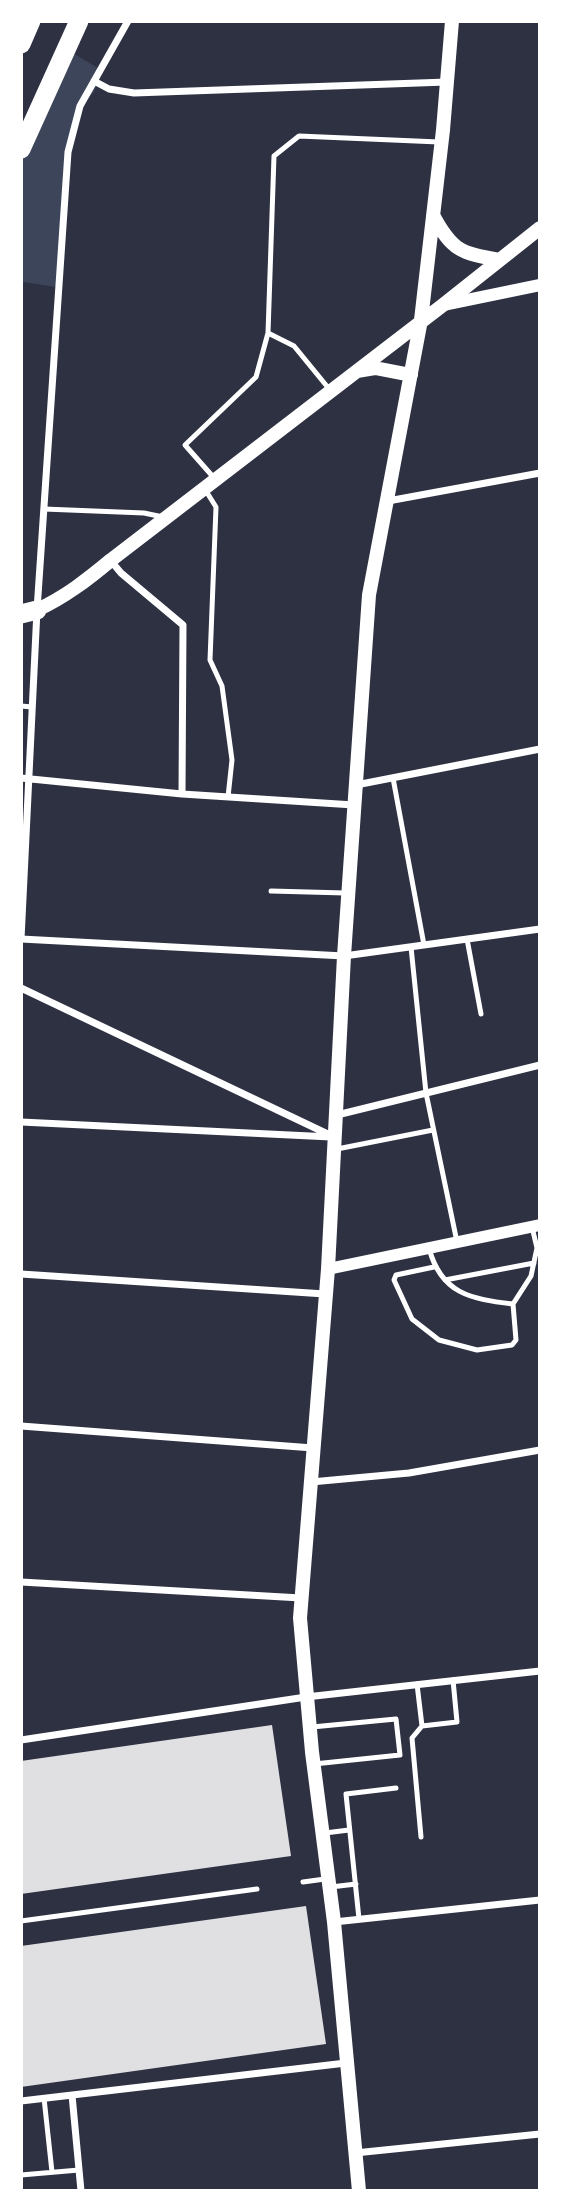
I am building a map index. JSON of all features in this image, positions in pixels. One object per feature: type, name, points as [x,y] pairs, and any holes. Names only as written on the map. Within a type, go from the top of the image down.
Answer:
[{"type":"highway","points":[[21,44],[32,21]]},
{"type":"highway","points":[[21,149],[79,21]]},
{"type":"main road","points":[[359,2191],[334,1922],[306,1697],[300,1618],[328,1269],[344,956],[369,595],[421,320],[442,142],[452,21]]},
{"type":"main road","points":[[433,215],[450,242],[466,254],[499,260]]},
{"type":"main road","points":[[29,612],[59,600],[85,583],[111,560],[540,228]]},
{"type":"main road","points":[[356,371],[375,368],[411,375]]},
{"type":"street","points":[[128,21],[75,119],[68,152],[44,509],[29,612],[32,707],[24,778],[21,939],[344,956],[540,929]]},
{"type":"street","points":[[94,80],[109,89],[134,93],[447,82]]},
{"type":"street","points":[[443,305],[540,285]]},
{"type":"street","points":[[388,501],[540,473]]},
{"type":"street","points":[[111,560],[121,573],[183,625],[182,794]]},
{"type":"street","points":[[356,785],[540,749]]},
{"type":"street","points":[[24,778],[182,794],[355,805]]},
{"type":"street","points":[[21,988],[334,1143]]},
{"type":"street","points":[[336,1115],[540,1065]]},
{"type":"street","points":[[21,1122],[334,1143]]},
{"type":"street","points":[[328,1269],[536,1226]]},
{"type":"street","points":[[21,1274],[325,1294]]},
{"type":"street","points":[[21,1426],[313,1448]]},
{"type":"street","points":[[310,1482],[409,1473],[540,1450]]},
{"type":"street","points":[[21,1582],[302,1598]]},
{"type":"street","points":[[21,1740],[306,1697],[540,1671]]},
{"type":"street","points":[[334,1922],[540,1900]]},
{"type":"street","points":[[21,2101],[346,2063]]},
{"type":"street","points":[[72,2095],[81,2191]]},
{"type":"street","points":[[355,2153],[540,2134]]},
{"type":"lane","points":[[228,797],[232,760],[222,686],[210,660],[216,507],[210,484],[185,445],[256,377],[268,333],[274,156],[299,136],[442,142]]},
{"type":"lane","points":[[268,333],[294,346],[331,390]]},
{"type":"lane","points":[[44,509],[144,513],[165,518]]},
{"type":"lane","points":[[21,706],[32,707]]},
{"type":"lane","points":[[393,778],[424,945]]},
{"type":"lane","points":[[271,891],[349,894]]},
{"type":"lane","points":[[467,939],[481,1014]]},
{"type":"lane","points":[[411,947],[426,1093],[457,1242]]},
{"type":"lane","points":[[334,1143],[433,1130]]},
{"type":"lane","points":[[434,1268],[396,1275],[394,1280],[412,1319],[439,1340],[477,1350],[512,1345],[516,1340],[513,1304],[531,1276],[537,1248],[536,1226]]},
{"type":"lane","points":[[429,1248],[434,1268],[463,1295],[513,1304]]},
{"type":"lane","points":[[445,1280],[534,1263]]},
{"type":"lane","points":[[421,1837],[412,1738],[422,1726],[457,1722],[453,1681]]},
{"type":"lane","points":[[417,1684],[422,1726]]},
{"type":"lane","points":[[310,1727],[396,1719],[400,1755],[314,1763]]},
{"type":"lane","points":[[359,1919],[346,1794],[396,1788]]},
{"type":"lane","points":[[323,1833],[349,1830]]},
{"type":"lane","points":[[303,1882],[355,1884]]},
{"type":"lane","points":[[21,1921],[257,1889]]},
{"type":"lane","points":[[44,2098],[52,2172]]},
{"type":"lane","points":[[21,2175],[79,2170]]},
{"type":"shaded area","points":[[71,52],[103,71],[94,92],[84,103],[72,145],[61,274],[55,287],[24,282],[21,284],[21,152]]},
{"type":"building","points":[[272,1725],[291,1856],[21,1894],[21,1761]]},
{"type":"building","points":[[306,1906],[326,2044],[21,2087],[21,1946]]}]
